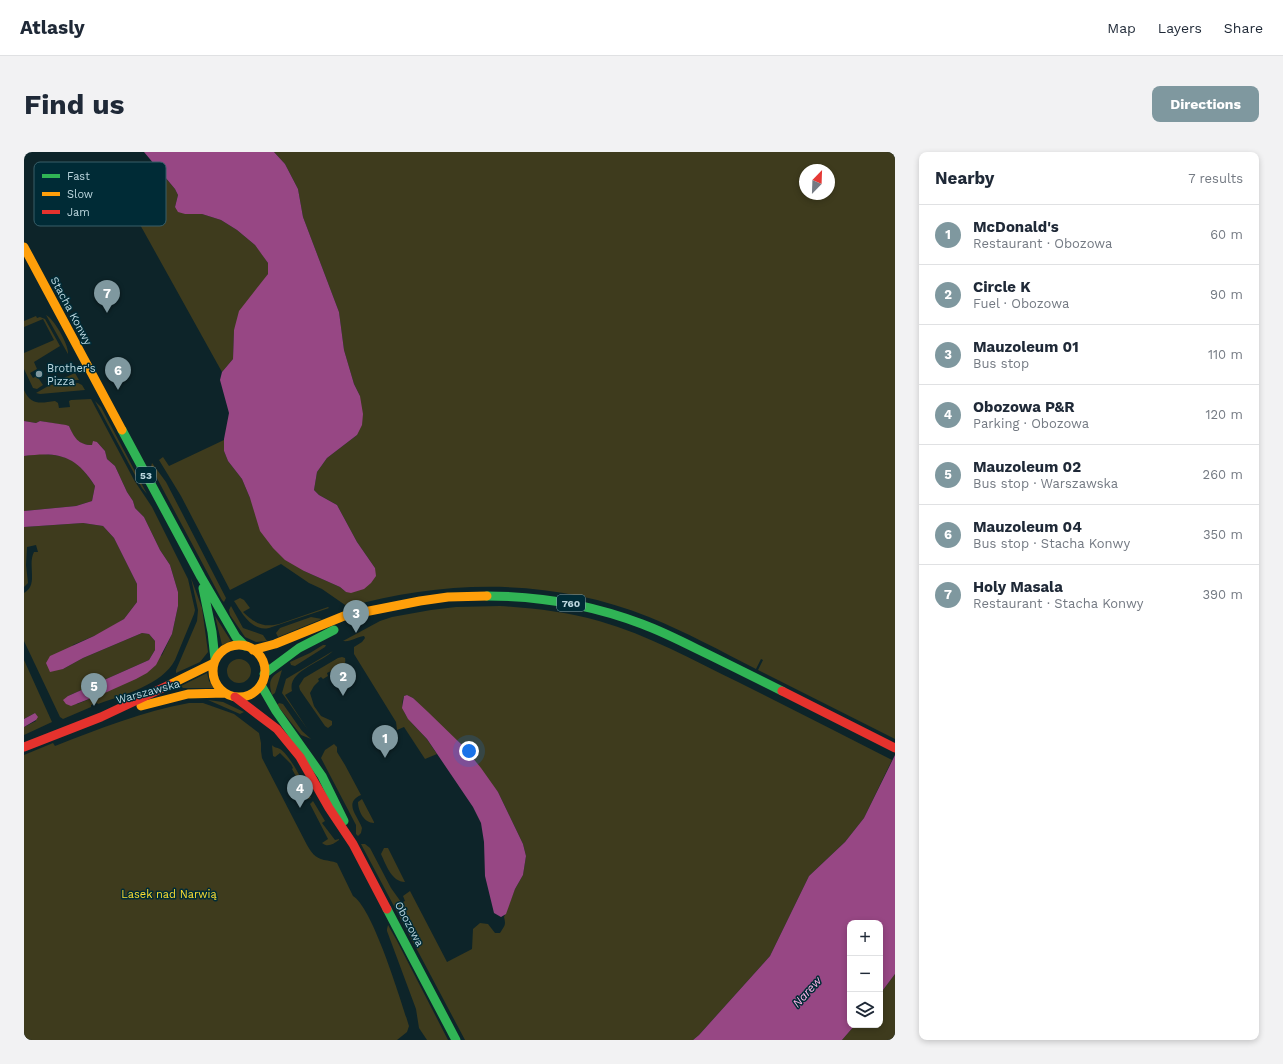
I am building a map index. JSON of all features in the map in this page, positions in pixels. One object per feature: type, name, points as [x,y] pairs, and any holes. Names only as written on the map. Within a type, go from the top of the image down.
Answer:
[{"type":"main road","name":"Stacha Konwy","points":[[24,247],[201,577],[236,637],[249,648]]},
{"type":"main road","name":"Stacha Konwy","points":[[201,577],[210,618],[215,649],[215,661]]},
{"type":"main road","name":"760","points":[[249,648],[275,644],[336,619],[354,614],[419,601],[459,596],[505,595],[568,603],[642,624],[760,680],[895,748]]},
{"type":"main road","name":"760","points":[[264,674],[300,648],[369,612]]},
{"type":"main road","points":[[215,661],[221,652],[228,648],[236,646],[249,648]]},
{"type":"main road","name":"53","points":[[249,648],[260,657],[263,662],[264,674]]},
{"type":"main road","name":"53","points":[[215,661],[213,675],[215,682],[225,693]]},
{"type":"main road","name":"Warszawska","points":[[24,747],[101,717],[215,661]]},
{"type":"main road","points":[[225,693],[235,697],[247,696],[261,685],[264,674]]},
{"type":"main road","name":"Obozowa","points":[[261,685],[274,710],[314,764],[338,805],[351,839],[456,1040]]},
{"type":"main road","name":"Warszawska","points":[[101,717],[181,695],[225,693]]},
{"type":"main road","name":"Obozowa","points":[[235,697],[277,729],[289,742],[300,757],[329,808],[351,839]]},
{"type":"green space","points":[[274,152],[895,152],[895,739],[758,670],[763,660],[761,659],[756,669],[690,635],[649,617],[613,604],[575,595],[538,589],[500,587],[461,588],[423,591],[348,607],[281,564],[230,590],[181,496],[159,460],[163,457],[169,466],[224,440],[224,451],[228,461],[242,479],[250,498],[304,571],[340,587],[346,592],[375,568],[357,542],[337,505],[319,495],[314,490],[317,472],[327,458],[357,435],[360,396],[354,384],[344,350],[339,312],[303,217],[298,189],[285,164]]},
{"type":"green space","points":[[166,179],[178,195],[175,207],[185,214],[202,214],[221,220],[237,230],[255,245],[268,263],[268,274],[234,330],[233,359],[222,372],[141,226],[166,226]]},
{"type":"green space","points":[[46,315],[53,322],[60,333],[68,350],[68,354]]},
{"type":"green space","points":[[36,316],[37,318],[40,317],[45,319],[60,346],[34,362],[37,369],[30,373],[33,378],[37,376],[43,385],[37,389],[33,388],[24,369],[24,353],[54,340],[43,319],[24,327],[24,321]]},
{"type":"green space","points":[[75,373],[79,380],[64,380],[64,378]]},
{"type":"green space","points":[[78,383],[82,385],[85,390],[40,394],[36,393],[50,385]]},
{"type":"green space","points":[[24,390],[33,401],[41,403],[55,401],[58,403],[59,408],[70,407],[69,401],[71,400],[91,399],[134,480],[152,507],[188,579],[195,610],[175,660],[169,669],[161,676],[152,683],[130,693],[91,705],[91,707],[63,719],[60,717],[24,641],[24,593],[31,585],[32,557],[34,552],[38,552],[36,545],[27,547],[26,565],[28,583],[24,587],[24,527],[83,523],[103,526],[114,538],[137,584],[137,602],[124,619],[101,633],[73,645],[63,669],[83,658],[142,633],[149,634],[155,641],[155,650],[149,660],[68,696],[77,704],[87,700],[162,655],[172,634],[178,606],[178,592],[170,565],[160,550],[144,517],[135,508],[133,501],[127,492],[115,466],[107,459],[105,451],[97,442],[92,445],[87,445],[77,440],[69,426],[40,421],[36,423],[24,421]]},
{"type":"green space","points":[[95,401],[101,407],[147,494],[142,488]]},
{"type":"green space","points":[[35,454],[55,455],[77,464],[95,486],[92,501],[76,506],[24,511],[24,456]]},
{"type":"green space","points":[[152,463],[166,482],[226,598],[224,602],[151,467]]},
{"type":"green space","points":[[191,578],[202,608],[208,652],[200,662],[176,673],[197,621],[198,610]]},
{"type":"green space","points":[[240,598],[244,600],[250,608],[243,612],[255,622],[264,625],[279,624],[328,607],[329,608],[269,628],[263,628],[257,627],[244,616],[234,601]]},
{"type":"green space","points":[[231,606],[243,628],[263,635],[267,641],[256,642],[245,637],[230,615],[229,610]]},
{"type":"green space","points":[[500,606],[538,609],[575,615],[635,633],[687,657],[892,760],[864,818],[845,842],[809,876],[770,956],[693,1040],[465,1040],[361,844],[365,844],[370,848],[391,888],[401,902],[405,901],[403,896],[410,891],[447,962],[472,949],[473,929],[480,923],[488,924],[495,933],[500,933],[505,923],[504,917],[515,889],[523,875],[526,856],[523,844],[498,792],[413,698],[407,695],[404,696],[403,702],[405,714],[426,738],[437,754],[425,759],[404,727],[397,730],[396,722],[354,654],[354,647],[362,642],[365,638],[364,636],[349,641],[343,641],[380,621],[392,617],[456,607]]},
{"type":"green space","points":[[215,616],[231,641],[222,645]]},
{"type":"green space","points":[[311,617],[322,619],[278,637],[276,633],[280,628]]},
{"type":"green space","points":[[323,645],[326,645],[295,666],[291,665],[290,662]]},
{"type":"green space","points":[[333,651],[300,673],[292,684],[292,691],[285,695],[308,730],[282,693],[286,679]]},
{"type":"green space","points":[[342,657],[345,658],[344,666],[332,674],[331,671],[327,673],[328,676],[323,679],[321,677],[318,679],[319,681],[310,693],[314,706],[321,716],[332,721],[332,725],[328,728],[325,726],[300,690],[299,686],[304,678]]},
{"type":"green space","points":[[239,659],[244,660],[250,666],[250,676],[244,682],[239,683],[234,682],[228,676],[227,671],[228,666],[234,660]]},
{"type":"green space","points":[[24,660],[52,722],[24,735],[24,727],[36,721],[35,713],[24,719]]},
{"type":"green space","points":[[282,670],[275,693],[272,695],[270,686],[271,680]]},
{"type":"green space","points":[[207,673],[209,681],[214,688],[183,688],[181,686]]},
{"type":"green space","points":[[208,700],[223,702],[244,712],[240,714]]},
{"type":"green space","name":"Lasek nad Narwią","points":[[189,703],[203,703],[234,714],[259,733],[262,758],[307,845],[318,858],[337,863],[353,896],[361,904],[369,918],[386,956],[409,1026],[407,1032],[397,1040],[24,1040],[24,755],[53,743],[55,746],[138,716],[172,706]]},
{"type":"green space","points":[[279,703],[283,704],[302,731],[311,739],[301,735],[277,705]]},
{"type":"green space","points":[[334,744],[337,747],[337,752],[361,795],[356,798],[352,806],[362,828],[361,833],[358,836],[356,834],[356,825],[321,758],[325,750]]},
{"type":"green space","points":[[272,745],[280,749],[289,758],[311,798],[308,799],[292,769],[291,764],[280,753],[275,757],[273,756]]},
{"type":"green space","points":[[362,799],[374,823],[367,821],[360,813],[358,802]]},
{"type":"green space","points":[[313,801],[325,821],[322,823],[335,840],[339,839],[333,844],[326,845],[322,843],[328,839],[310,804]]},
{"type":"green space","points":[[384,848],[388,848],[405,882],[396,879],[390,872],[381,854]]},
{"type":"green space","points":[[388,925],[448,1040],[427,1040],[419,1028],[416,1009],[387,931]]},
{"type":"green space","points":[[895,974],[895,1040],[842,1040],[852,1028],[883,1028],[883,990]]},
{"type":"water","points":[[144,152],[274,152],[285,164],[298,189],[303,217],[339,312],[344,350],[354,384],[360,396],[363,414],[362,425],[357,435],[327,458],[317,472],[314,490],[319,495],[337,505],[357,542],[375,568],[376,576],[364,589],[351,593],[346,592],[340,587],[304,571],[285,560],[273,548],[260,531],[250,498],[242,479],[228,461],[224,451],[224,439],[229,413],[220,380],[222,372],[233,359],[234,330],[239,311],[268,274],[268,263],[255,245],[237,230],[221,220],[202,214],[185,214],[178,212],[175,207],[178,195],[166,178],[166,162],[152,162]]},
{"type":"water","points":[[24,421],[36,423],[40,421],[66,425],[69,426],[77,440],[83,444],[92,445],[93,441],[97,442],[105,451],[107,459],[115,466],[127,492],[133,501],[135,508],[144,517],[160,550],[170,565],[178,592],[178,606],[172,634],[156,665],[147,673],[136,679],[71,706],[66,704],[63,700],[68,696],[149,660],[155,650],[155,641],[149,634],[142,633],[83,658],[63,669],[50,672],[46,663],[50,656],[94,636],[124,619],[137,602],[137,584],[114,538],[103,526],[83,523],[24,527],[24,511],[76,506],[92,501],[95,486],[80,468],[65,458],[47,455],[24,456]]},
{"type":"water","points":[[407,695],[413,698],[463,746],[481,768],[498,792],[523,844],[526,856],[523,875],[515,889],[506,914],[501,917],[494,913],[485,876],[484,842],[481,823],[473,807],[427,739],[408,719],[402,708],[404,696]]},
{"type":"water","points":[[35,713],[38,717],[36,720],[24,727],[24,719]]},
{"type":"water","name":"Narew","points":[[895,755],[895,974],[883,990],[883,920],[847,920],[847,1028],[852,1028],[842,1040],[693,1040],[770,956],[809,876],[845,842],[864,818]]},
{"type":"traffic: fast","points":[[122,430],[201,577],[236,637],[245,646]]},
{"type":"traffic: fast","points":[[203,588],[212,632],[215,659]]},
{"type":"traffic: fast","points":[[487,596],[507,596],[566,603],[623,617],[670,636],[782,691]]},
{"type":"traffic: fast","points":[[264,674],[299,648],[334,630]]},
{"type":"traffic: fast","points":[[261,685],[276,711],[322,776],[344,821]]},
{"type":"traffic: fast","points":[[387,909],[456,1040]]},
{"type":"traffic: slow","points":[[24,247],[122,430]]},
{"type":"traffic: slow","points":[[253,650],[275,644],[344,616],[448,597],[487,596]]},
{"type":"traffic: slow","points":[[239,645],[249,647],[257,653],[263,661],[265,671],[263,681],[257,689],[249,695],[239,697],[229,695],[221,689],[215,681],[213,671],[215,661],[221,653],[229,647],[239,645]]},
{"type":"traffic: slow","points":[[169,685],[214,663]]},
{"type":"traffic: slow","points":[[141,706],[188,694],[225,693]]},
{"type":"traffic: jam","points":[[24,747],[101,717],[169,685]]},
{"type":"traffic: jam","points":[[782,691],[895,748]]},
{"type":"traffic: jam","points":[[235,697],[277,729],[300,757],[329,808],[353,844],[387,909]]},
{"type":"place","name":"Holy Masala","points":[[107,313]]},
{"type":"place","name":"Brother's Pizza","points":[[39,374]]},
{"type":"place","name":"Mauzoleum 04","points":[[118,390]]},
{"type":"place","name":"Mauzoleum 01","points":[[356,633]]},
{"type":"place","name":"Circle K","points":[[343,696]]},
{"type":"place","name":"Mauzoleum 02","points":[[94,706]]},
{"type":"place","name":"McDonald's","points":[[385,758]]},
{"type":"place","name":"Obozowa P&R","points":[[300,808]]}]
